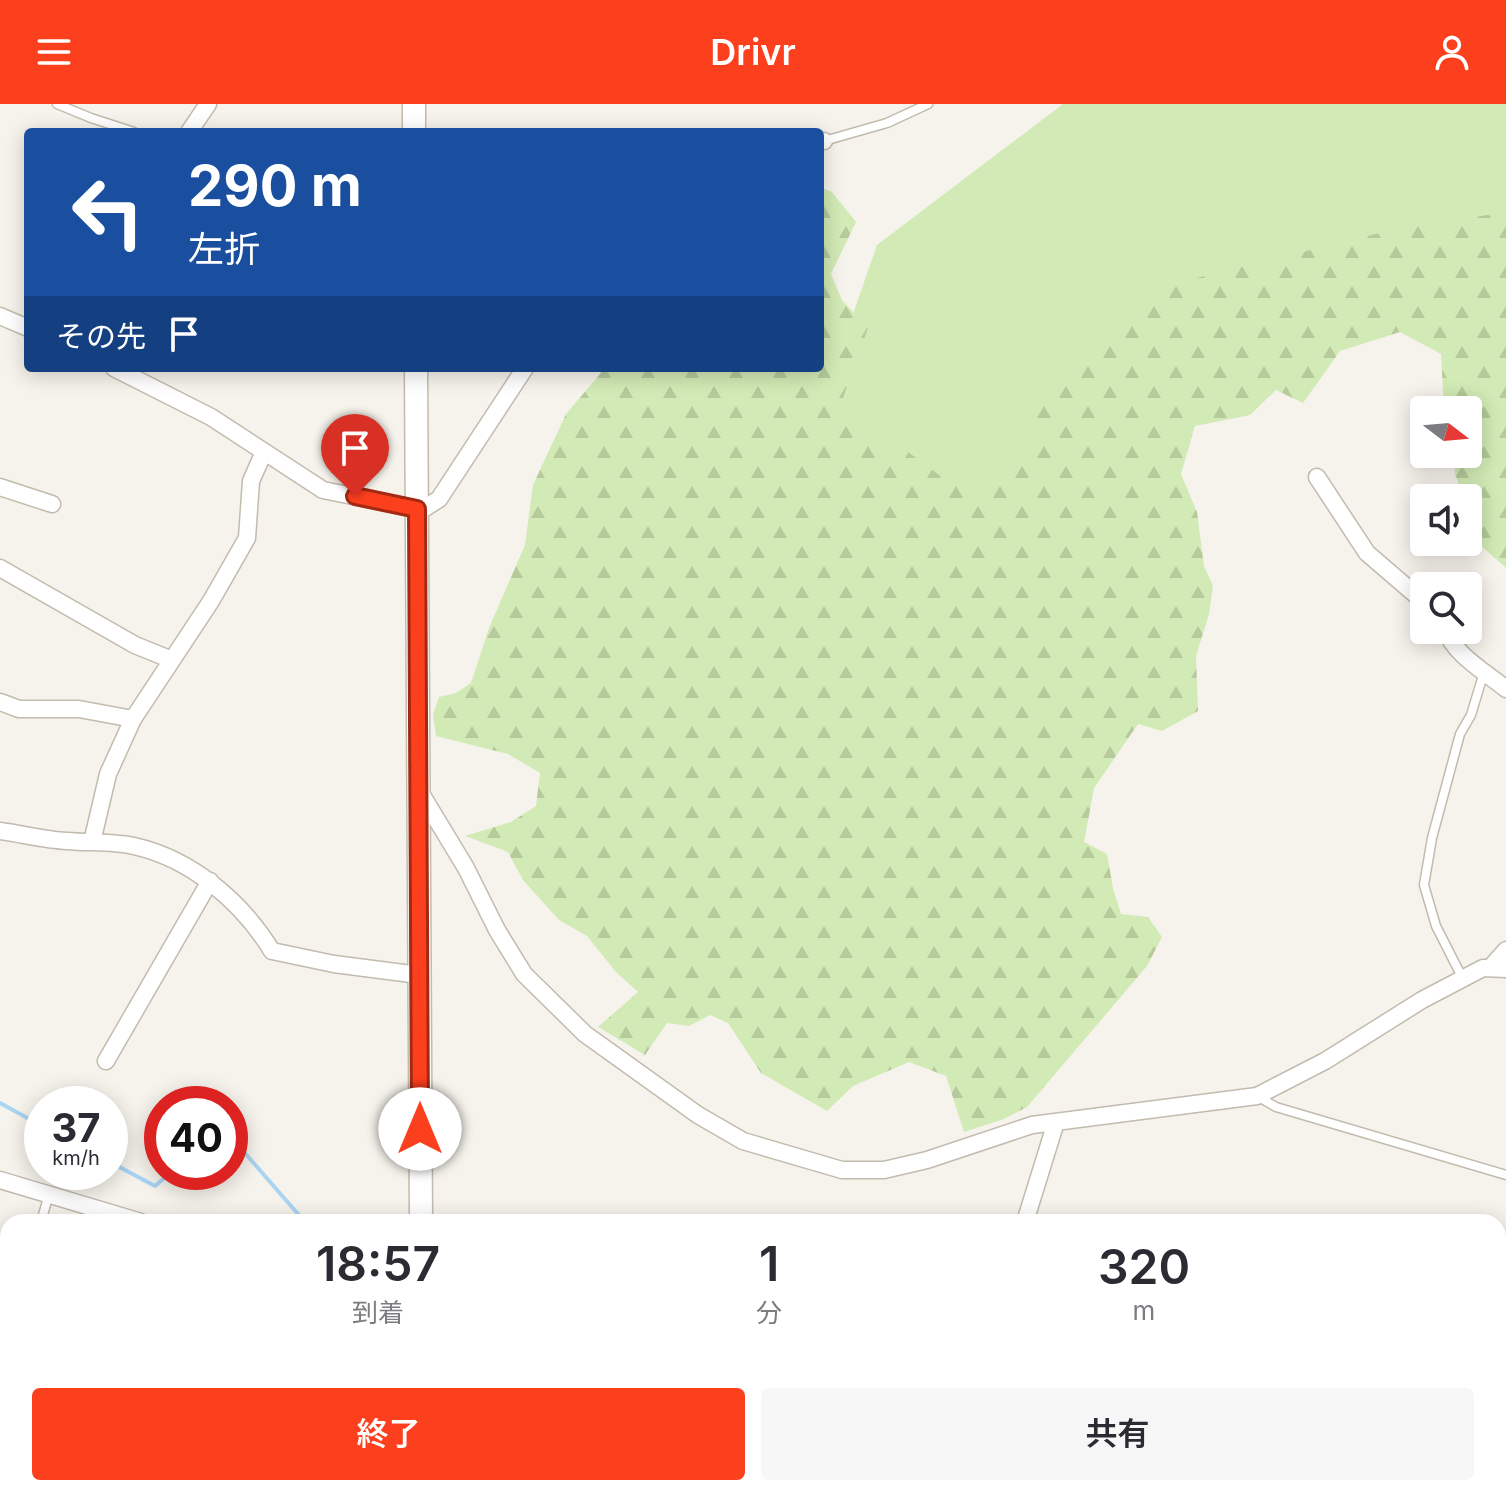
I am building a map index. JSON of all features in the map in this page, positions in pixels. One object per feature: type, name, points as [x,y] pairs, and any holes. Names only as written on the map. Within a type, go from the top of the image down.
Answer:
[{"type":"street","points":[[192,128],[208,104]]},
{"type":"street","points":[[414,104],[414,128]]},
{"type":"street","points":[[0,316],[24,326]]},
{"type":"street","points":[[122,372],[211,417],[323,490],[417,509],[425,508],[439,499],[522,372]]},
{"type":"street","points":[[416,372],[421,1214]]},
{"type":"street","points":[[92,842],[108,774],[133,719],[211,601],[247,538],[251,481],[264,452]]},
{"type":"street","points":[[1317,477],[1367,553],[1410,590]]},
{"type":"street","points":[[0,487],[52,504]]},
{"type":"street","points":[[0,568],[135,645],[172,660]]},
{"type":"street","points":[[1454,644],[1506,689]]},
{"type":"street","points":[[0,702],[19,709],[79,709],[133,719]]},
{"type":"street","points":[[418,787],[460,857],[512,956],[536,988],[585,1034],[698,1115],[743,1141],[842,1170],[884,1170],[927,1160],[1032,1125],[1257,1096],[1325,1061],[1422,1000],[1483,968],[1498,968],[1506,950]]},
{"type":"street","points":[[0,831],[65,841],[133,846],[166,856],[210,881],[259,930],[272,951],[334,964],[419,975]]},
{"type":"street","points":[[106,1061],[210,881]]},
{"type":"street","points":[[1027,1214],[1056,1122]]},
{"type":"street","points":[[0,1180],[115,1214]]},
{"type":"lane","points":[[57,104],[122,128]]},
{"type":"lane","points":[[824,140],[887,123],[928,104]]},
{"type":"lane","points":[[1463,979],[1436,926],[1424,885],[1432,838],[1460,734],[1471,715],[1484,671]]},
{"type":"lane","points":[[1257,1096],[1276,1107],[1506,1175]]},
{"type":"lane","points":[[43,1214],[49,1194]]},
{"type":"green space","points":[[1063,104],[1506,104],[1506,318],[1460,317],[1207,371],[1047,581],[810,438],[877,245]]},
{"type":"green space","points":[[824,189],[832,192],[856,222],[831,274],[842,300],[868,328],[838,412],[867,434],[908,452],[943,478],[965,486],[1018,466],[1039,411],[1094,342],[1184,281],[1392,230],[1506,212],[1506,568],[1482,547],[1482,484],[1459,484],[1455,474],[1455,468],[1482,468],[1482,396],[1443,396],[1441,354],[1400,332],[1340,351],[1303,403],[1276,390],[1250,415],[1195,426],[1181,474],[1197,512],[1204,566],[1213,586],[1209,614],[1196,656],[1198,711],[1162,731],[1138,724],[1094,788],[1084,842],[1107,854],[1121,914],[1148,917],[1162,937],[1147,966],[1027,1107],[1004,1119],[964,1132],[946,1076],[909,1062],[853,1086],[827,1111],[761,1073],[728,1023],[710,1015],[689,1026],[667,1023],[645,1055],[598,1027],[638,992],[616,972],[587,936],[559,920],[523,880],[508,852],[465,836],[511,822],[536,806],[540,773],[508,754],[436,736],[433,714],[439,697],[456,693],[471,683],[489,628],[525,545],[533,485],[566,414],[602,372],[824,372]]},
{"type":"waterway","points":[[0,1103],[24,1116]]},
{"type":"waterway","points":[[248,1157],[298,1214]]},
{"type":"waterway","points":[[128,1172],[144,1180]]},
{"type":"route","points":[[355,496],[417,509],[420,1129]]}]
